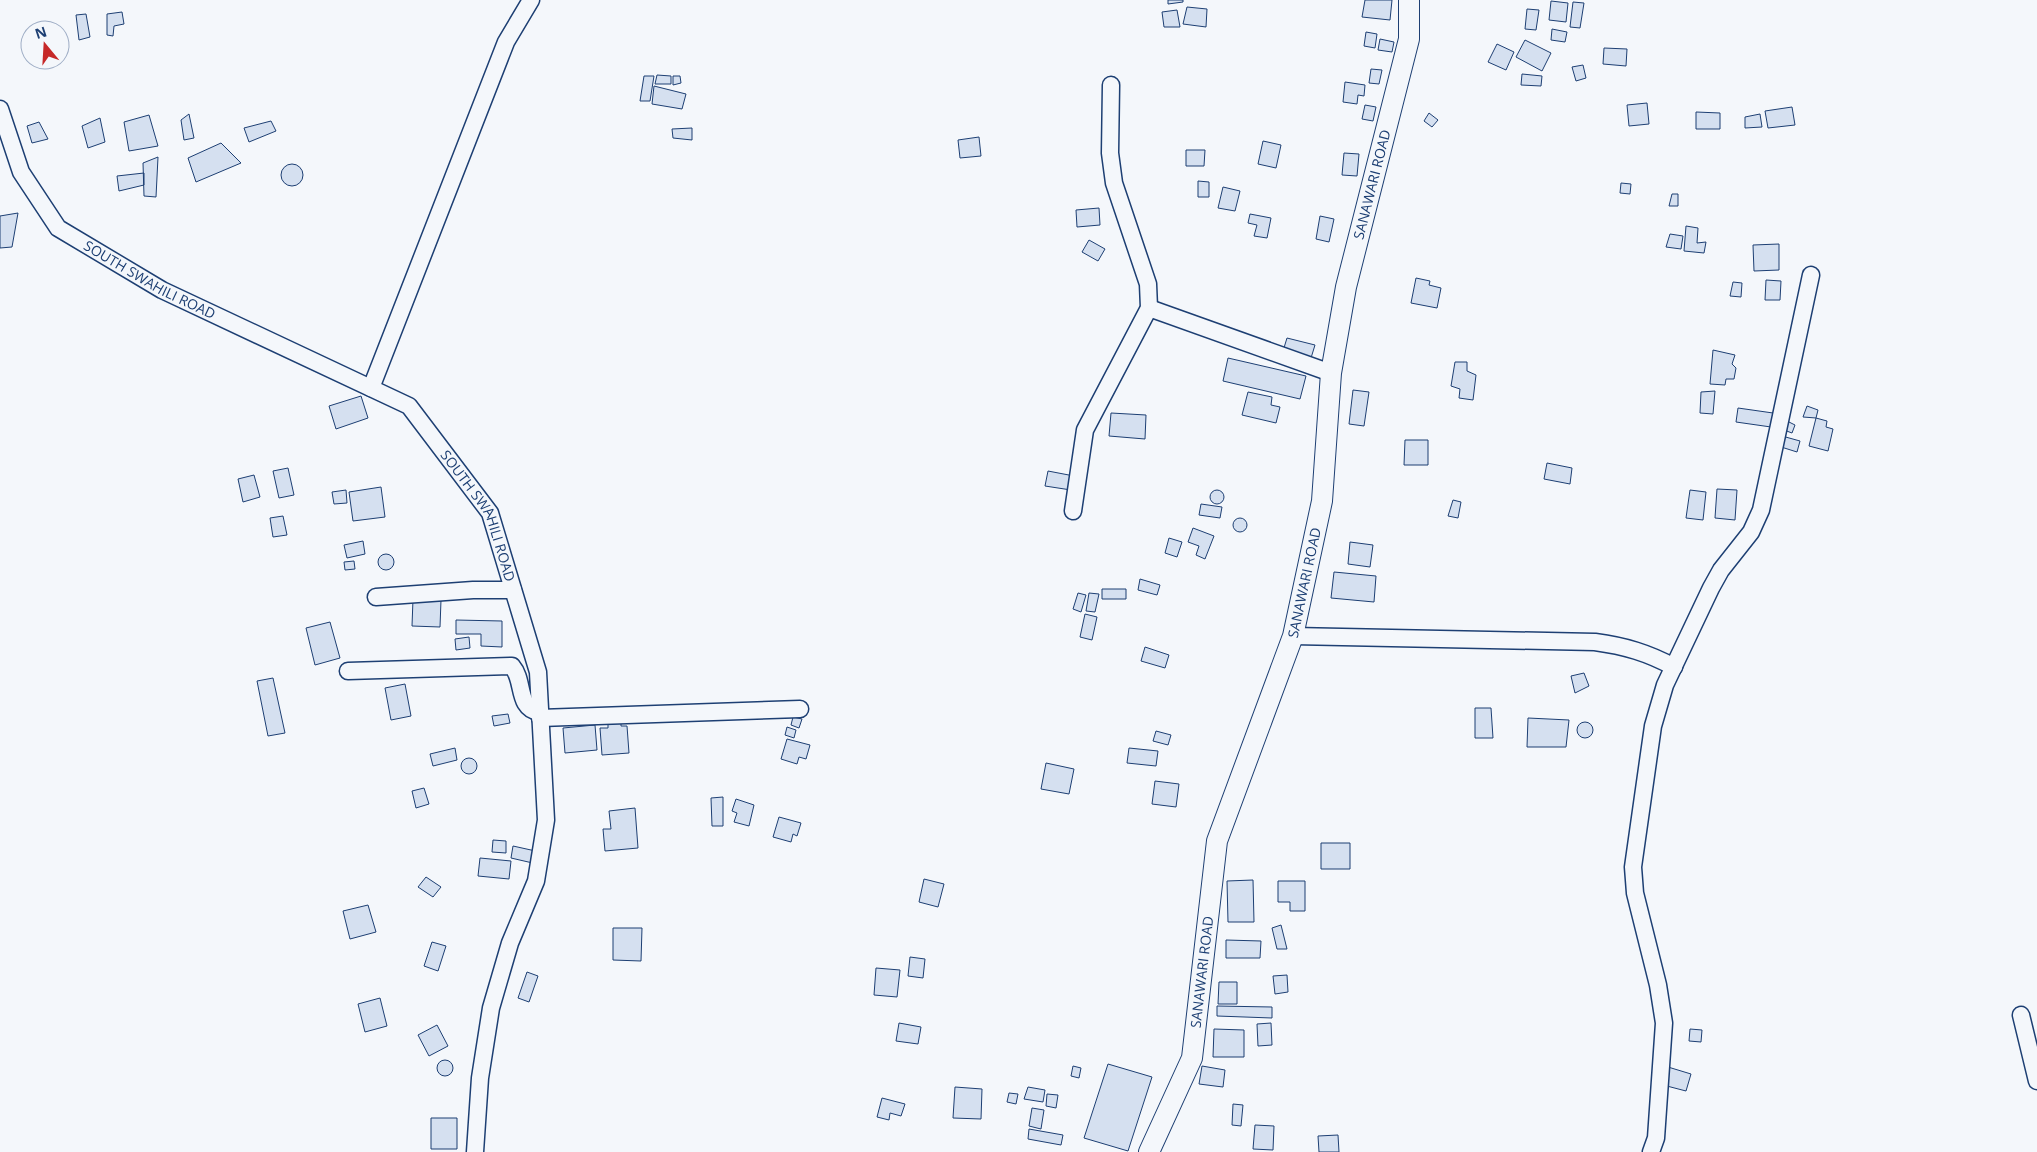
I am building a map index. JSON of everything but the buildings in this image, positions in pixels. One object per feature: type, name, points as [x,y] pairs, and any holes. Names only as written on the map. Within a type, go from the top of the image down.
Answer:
[{"type":"street","points":[[371,388],[506,42],[531,0]]},
{"type":"street","name":"SANAWARI ROAD","points":[[1149,1152],[1192,1058],[1217,841],[1293,636],[1322,501],[1331,373],[1346,287],[1409,39],[1409,0]]},
{"type":"street","points":[[1073,511],[1085,430],[1150,308],[1148,284],[1114,183],[1110,153],[1111,85]]},
{"type":"street","name":"SOUTH SWAHILI ROAD","points":[[0,108],[21,172],[58,228],[162,290],[409,406],[490,513],[538,672],[546,820],[536,881],[510,943],[491,1008],[480,1078],[476,1152]]},
{"type":"street","points":[[1651,1152],[1656,1138],[1664,1023],[1659,991],[1635,893],[1633,868],[1655,716],[1665,685],[1716,579],[1751,532],[1761,510],[1811,275]]},
{"type":"street","points":[[1150,308],[1331,373]]},
{"type":"street","points":[[376,597],[473,590],[513,590]]},
{"type":"street","points":[[1293,636],[1595,642],[1631,648],[1649,654],[1674,667]]},
{"type":"street","points":[[348,671],[512,666],[516,671],[526,706],[540,715],[800,709]]},
{"type":"street","points":[[2021,1015],[2037,1081]]}]
